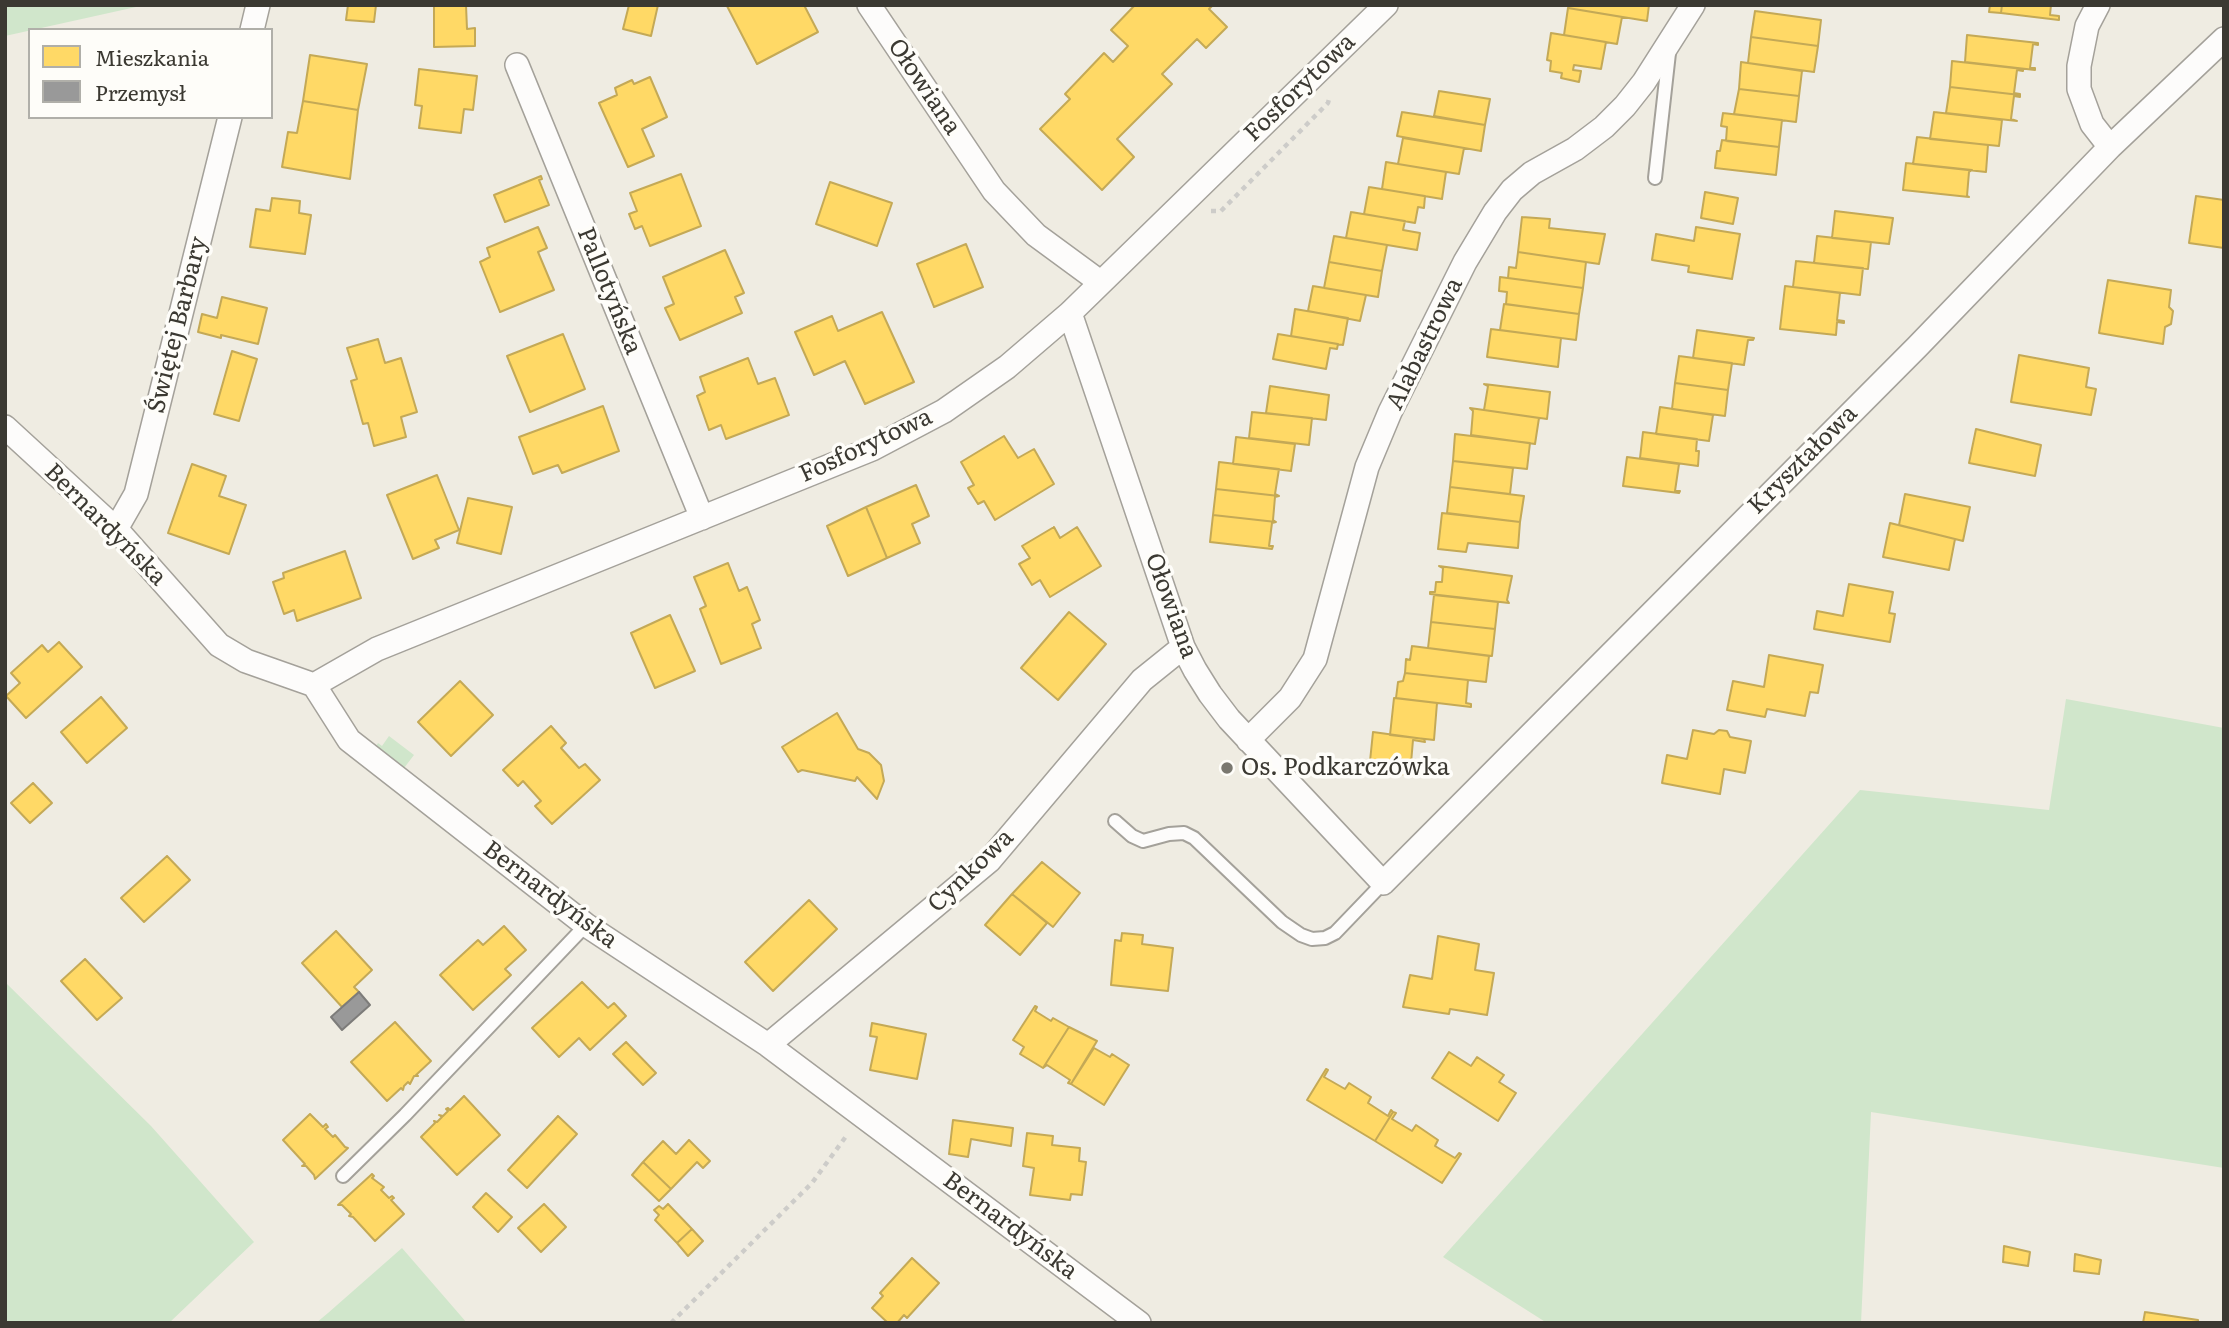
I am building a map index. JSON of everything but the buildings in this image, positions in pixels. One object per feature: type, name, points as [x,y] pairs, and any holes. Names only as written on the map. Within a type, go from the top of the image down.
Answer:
[{"type":"street","points":[[252,28],[258,5]]},
{"type":"street","name":"Ołowiana","points":[[869,5],[994,191],[1036,235],[1100,282]]},
{"type":"street","name":"Fosforytowa","points":[[314,685],[377,649],[872,449],[944,411],[1007,367],[1070,313],[1386,5]]},
{"type":"street","name":"Alabastrowa","points":[[1248,740],[1290,698],[1315,659],[1367,467],[1390,412],[1465,262],[1495,212],[1512,190],[1532,173],[1574,149],[1604,127],[1637,90],[1693,5]]},
{"type":"street","points":[[2098,5],[2087,26],[2078,66],[2078,89],[2092,124],[2110,147]]},
{"type":"street","name":"Kryształowa","points":[[1383,883],[1907,356],[2110,147],[2224,39]]},
{"type":"street","name":"Pallotyńska","points":[[517,65],[702,517]]},
{"type":"street","name":"Świętej Barbary","points":[[116,529],[136,494],[230,119]]},
{"type":"street","name":"Ołowiana","points":[[1070,313],[1183,647],[1209,694],[1248,740],[1383,883]]},
{"type":"street","name":"Bernardyńska","points":[[5,427],[116,529],[219,645],[246,661],[314,685],[349,740],[586,925],[768,1045],[1139,1323]]},
{"type":"street","name":"Cynkowa","points":[[768,1045],[989,861],[1142,680],[1183,647]]},
{"type":"lane","points":[[1655,178],[1670,42]]},
{"type":"lane","points":[[1115,821],[1132,836],[1143,841],[1169,834],[1184,834],[1194,838],[1282,922],[1312,939],[1325,938],[1335,933],[1383,883]]},
{"type":"lane","points":[[343,1176],[405,1115],[586,925]]},
{"type":"path","points":[[671,1323],[811,1183],[843,1141],[859,1113]]},
{"type":"green space","points":[[5,5],[145,5],[41,28],[28,28],[28,31],[5,36]]},
{"type":"green space","points":[[2066,699],[2224,728],[2224,1168],[1871,1112],[1861,1323],[1547,1323],[1443,1257],[1860,790],[2049,810]]},
{"type":"green space","points":[[389,736],[414,755],[401,772],[375,748],[378,743],[382,746]]},
{"type":"green space","points":[[5,982],[151,1126],[254,1242],[169,1323],[5,1323]]},
{"type":"green space","points":[[402,1248],[467,1323],[316,1323],[328,1313]]},
{"type":"place","name":"Os. Podkarczówka","points":[[1227,768]]}]
